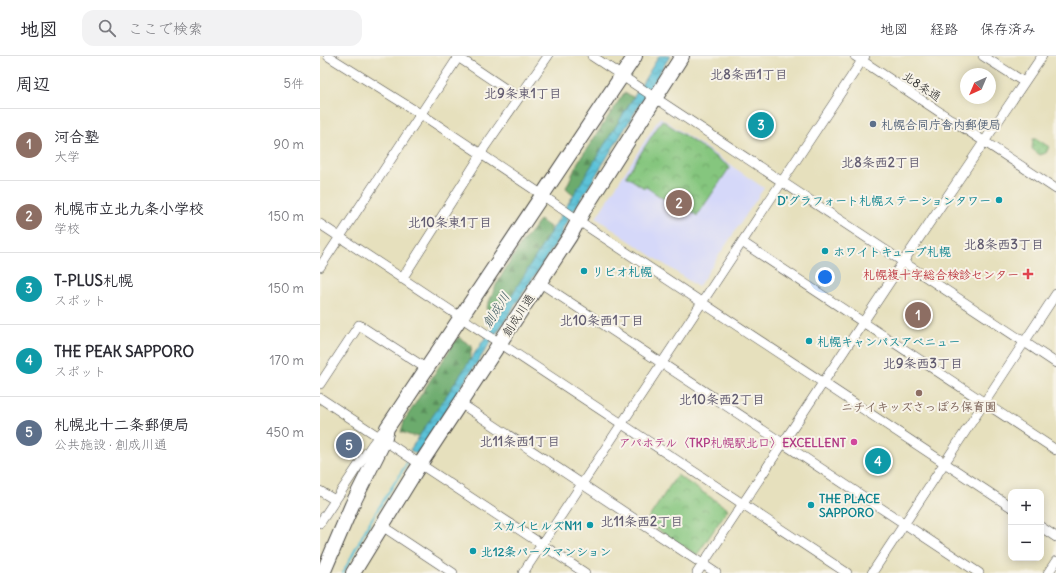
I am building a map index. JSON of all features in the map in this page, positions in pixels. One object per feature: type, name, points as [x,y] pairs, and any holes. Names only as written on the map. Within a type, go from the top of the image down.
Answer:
[{"type":"highway","points":[[321,573],[383,435],[635,56]]},
{"type":"highway","name":"創成川通","points":[[353,573],[382,526],[417,462],[460,403],[493,338],[539,282],[570,236],[571,215],[584,210],[652,95],[682,56]]},
{"type":"street","points":[[328,56],[542,195],[702,303],[1008,505]]},
{"type":"street","points":[[402,279],[484,148],[548,56]]},
{"type":"street","points":[[592,56],[1056,363]]},
{"type":"street","points":[[983,56],[1024,82]]},
{"type":"street","points":[[697,573],[903,262],[1042,56]]},
{"type":"street","points":[[320,266],[458,57],[519,98]]},
{"type":"street","points":[[522,573],[702,303],[860,58]]},
{"type":"street","name":"北8条通","points":[[860,58],[1056,189]]},
{"type":"street","points":[[320,224],[847,573]]},
{"type":"street","points":[[742,242],[1056,450]]},
{"type":"street","points":[[539,282],[979,573]]},
{"type":"street","points":[[872,573],[1056,294]]},
{"type":"street","points":[[320,384],[359,325],[427,369]]},
{"type":"street","points":[[320,398],[383,435],[406,455],[585,573]]},
{"type":"street","points":[[460,403],[716,573]]},
{"type":"street","points":[[320,523],[383,435]]},
{"type":"street","points":[[320,491],[335,500]]},
{"type":"street","points":[[382,526],[453,573]]},
{"type":"street","points":[[1044,529],[1056,537]]},
{"type":"street","points":[[1048,573],[1056,561]]},
{"type":"shaded area","points":[[660,117],[764,188],[698,287],[596,218]]},
{"type":"green space","points":[[624,93],[633,97],[626,123],[574,195],[566,188],[578,162]]},
{"type":"green space","points":[[662,120],[730,167],[697,216],[689,210],[686,214],[646,187],[644,188],[626,176]]},
{"type":"green space","points":[[1033,139],[1037,139],[1049,147],[1046,153],[1040,155],[1032,149]]},
{"type":"green space","points":[[540,220],[550,227],[549,248],[501,315],[493,315],[486,309],[497,283],[520,245]]},
{"type":"green space","points":[[458,337],[472,346],[469,365],[421,435],[412,436],[401,432],[404,421]]},
{"type":"green space","points":[[677,475],[728,509],[697,555],[646,522]]},
{"type":"water","points":[[659,56],[670,56],[563,228],[562,234],[417,454],[410,450],[491,329]]},
{"type":"waterway","name":"創成川","points":[[343,573],[368,525],[409,460]]},
{"type":"place","name":"札幌合同庁舎内郵便局","points":[[873,124]]},
{"type":"place","name":"T-PLUS札幌","points":[[761,125]]},
{"type":"place","name":"D'グラフォート札幌ステーションタワー","points":[[999,200]]},
{"type":"place","name":"札幌市立北九条小学校","points":[[679,203]]},
{"type":"place","name":"ホワイトキューブ札幌","points":[[825,251]]},
{"type":"place","name":"リビオ札幌","points":[[584,271]]},
{"type":"place","name":"札幌複十字総合検診センター","points":[[1028,274]]},
{"type":"place","name":"河合塾","points":[[918,315]]},
{"type":"place","name":"札幌キャンパスアベニュー","points":[[809,341]]},
{"type":"place","name":"ニチイキッズさっぽろ保育園","points":[[919,393]]},
{"type":"place","name":"アパホテル〈TKP札幌駅北口〉EXCELLENT","points":[[854,442]]},
{"type":"place","name":"札幌北十二条郵便局","points":[[349,445]]},
{"type":"place","name":"THE PEAK SAPPORO","points":[[878,461]]},
{"type":"place","name":"THE PLACE SAPPORO","points":[[811,505]]},
{"type":"place","name":"スカイヒルズN11","points":[[590,525]]},
{"type":"place","name":"北12条パークマンション","points":[[473,551]]},
{"type":"district","name":"北8条西1丁目","points":[[749,74]]},
{"type":"district","name":"北9条東1丁目","points":[[523,93]]},
{"type":"district","name":"北8条西2丁目","points":[[881,162]]},
{"type":"district","name":"北10条東1丁目","points":[[450,222]]},
{"type":"district","name":"北8条西3丁目","points":[[1004,244]]},
{"type":"district","name":"北10条西1丁目","points":[[602,320]]},
{"type":"district","name":"北9条西3丁目","points":[[923,363]]},
{"type":"district","name":"北10条西2丁目","points":[[722,399]]},
{"type":"district","name":"北11条西1丁目","points":[[520,441]]},
{"type":"district","name":"北11条西2丁目","points":[[642,521]]}]
